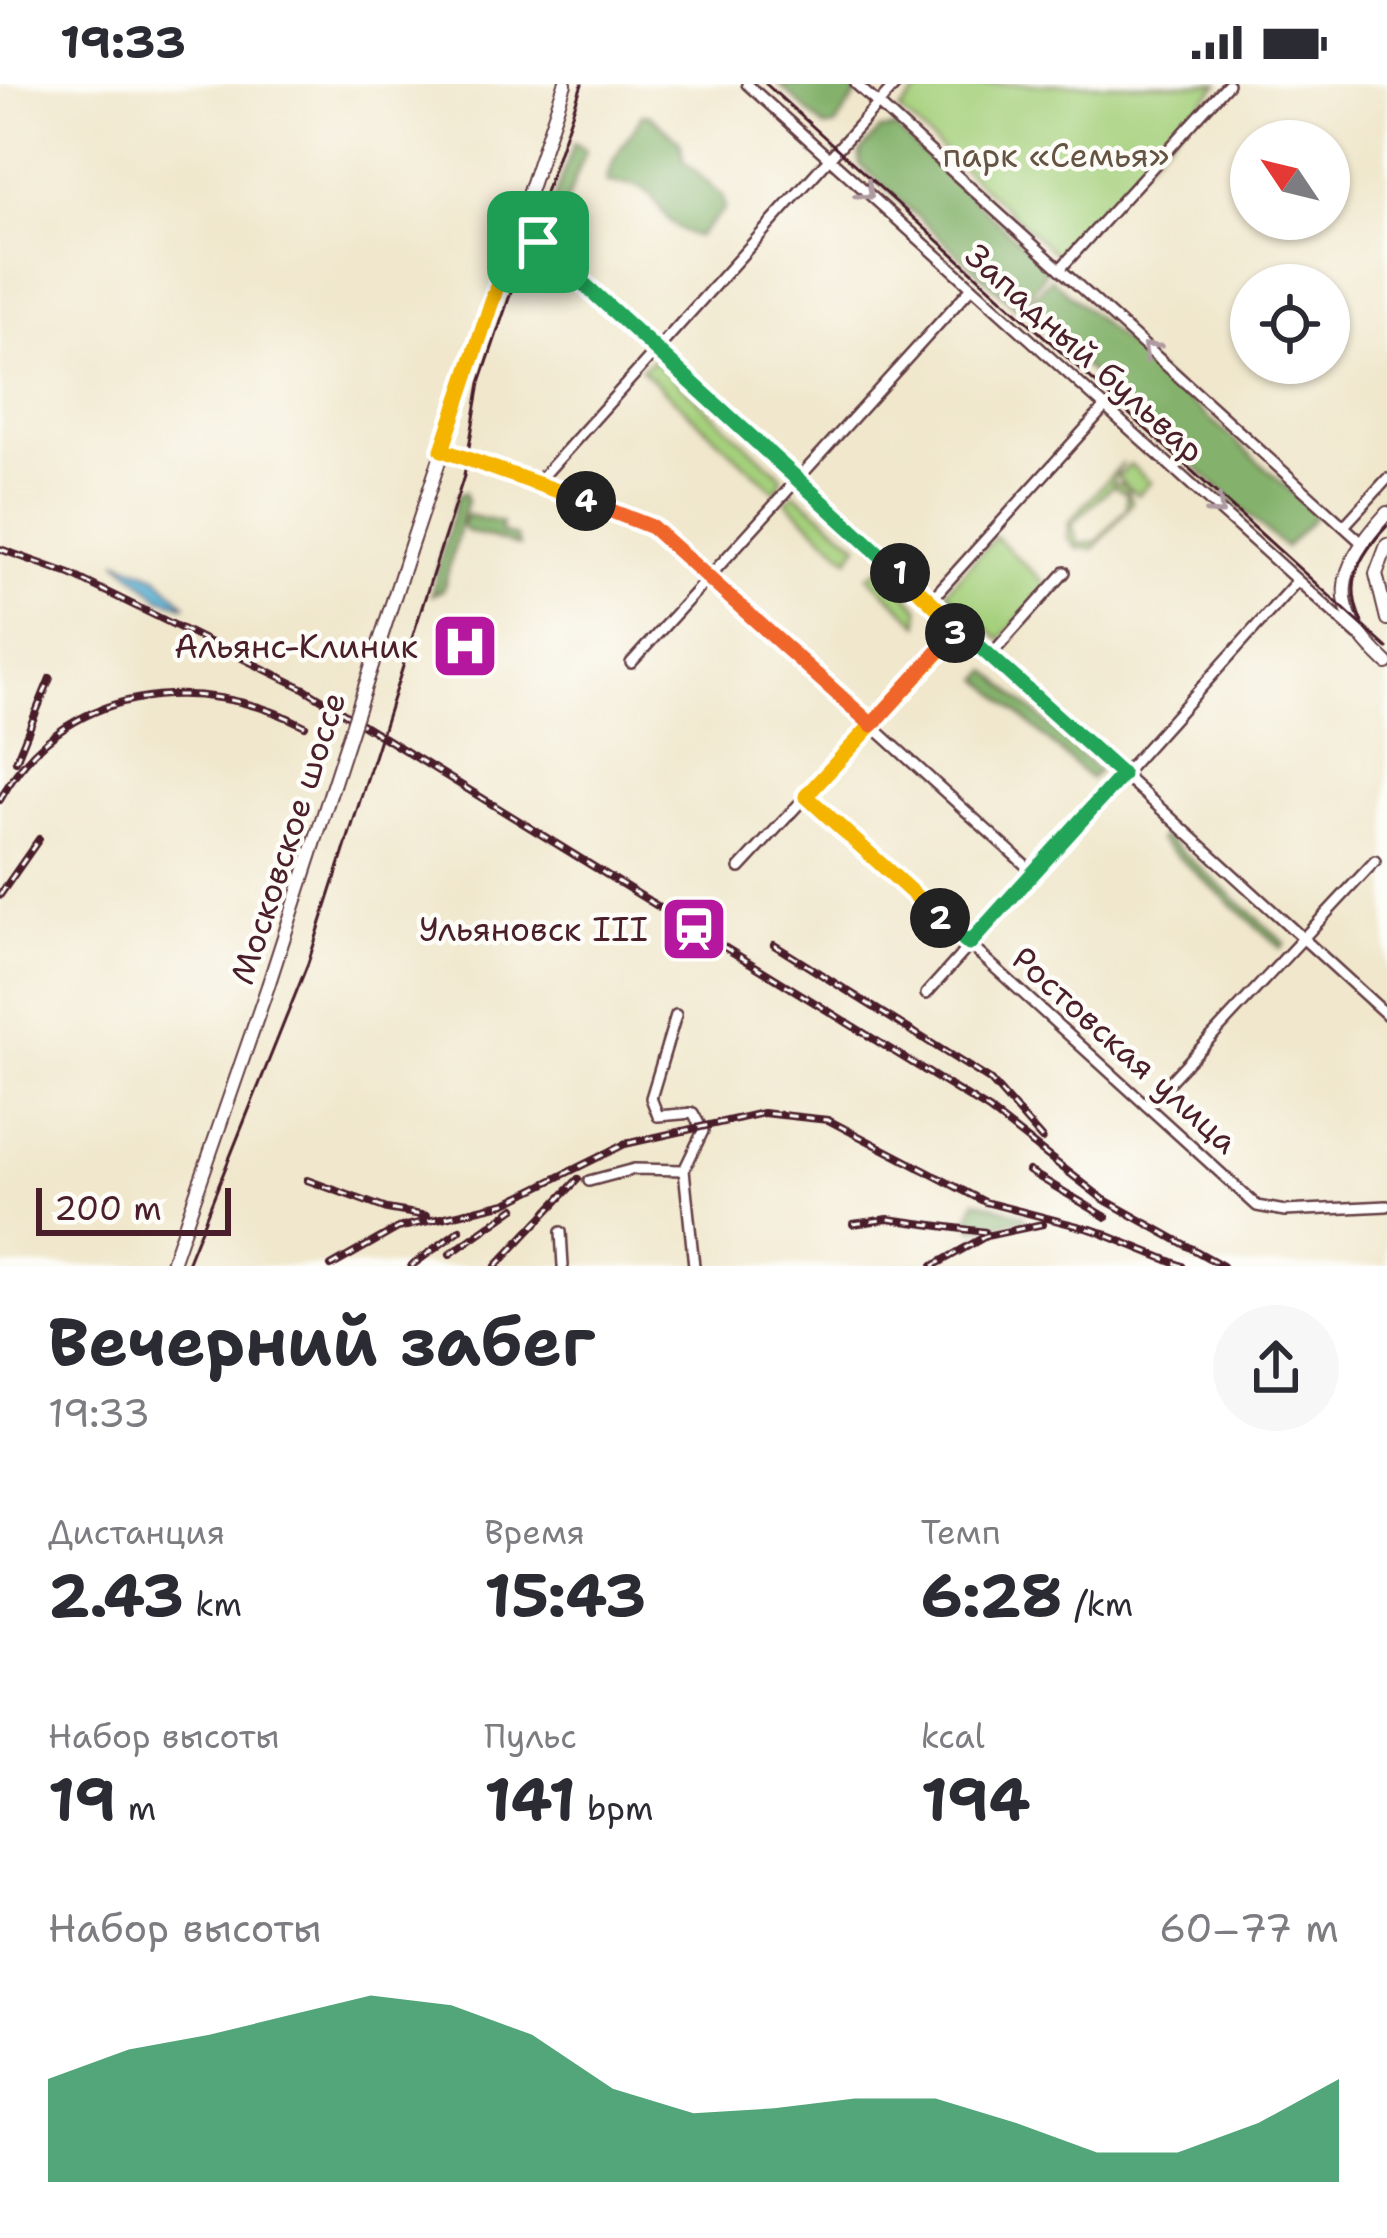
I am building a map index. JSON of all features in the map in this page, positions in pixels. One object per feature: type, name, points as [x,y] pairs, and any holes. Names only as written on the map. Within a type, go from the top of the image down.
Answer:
[{"type":"main road","name":"Московское шоссе","points":[[171,1266],[565,84]]},
{"type":"main road","points":[[1387,513],[1372,530],[1378,550],[1378,596],[1387,620]]},
{"type":"main road","points":[[1358,636],[1346,611],[1344,586],[1378,550]]},
{"type":"main road","name":"Западный бульвар","points":[[1358,636],[1387,663]]},
{"type":"street","name":"Западный бульвар","points":[[747,84],[1358,636]]},
{"type":"street","name":"Западный бульвар","points":[[856,84],[1344,526],[1378,550]]},
{"type":"street","points":[[537,483],[896,84]]},
{"type":"street","points":[[1060,268],[1228,84]]},
{"type":"street","points":[[518,224],[1387,1015]]},
{"type":"street","points":[[631,663],[972,287]]},
{"type":"street","points":[[930,601],[1105,407]]},
{"type":"street","points":[[442,450],[643,521],[1033,872]]},
{"type":"street","points":[[1344,526],[1387,479]]},
{"type":"street","points":[[1372,530],[1378,550]]},
{"type":"street","points":[[990,656],[1065,572]]},
{"type":"street","points":[[926,994],[1297,581]]},
{"type":"street","points":[[740,868],[960,629]]},
{"type":"street","name":"Ростовская улица","points":[[806,796],[1267,1211],[1387,1206]]},
{"type":"street","points":[[1147,1106],[1375,861]]},
{"type":"street","points":[[676,1015],[652,1111],[658,1116],[693,1113],[703,1131],[684,1170],[694,1266]]},
{"type":"street","points":[[589,1180],[634,1169],[684,1170]]},
{"type":"street","points":[[562,1232],[563,1266]]},
{"type":"green space","points":[[779,84],[849,84],[857,94],[835,126],[825,128]]},
{"type":"green space","name":"парк «Семья»","points":[[925,84],[1219,84],[1064,253],[1054,253],[900,111]]},
{"type":"green space","points":[[642,114],[650,115],[680,142],[685,162],[722,196],[725,208],[698,237],[670,221],[642,188],[607,183],[616,157]]},
{"type":"green space","points":[[895,128],[1048,268],[1023,304],[1016,307],[860,164],[860,153],[880,130]]},
{"type":"green space","points":[[574,143],[586,150],[554,236],[545,226]]},
{"type":"green space","points":[[1051,278],[1317,514],[1285,548],[1034,321],[1027,305]]},
{"type":"green space","points":[[653,360],[782,476],[777,493],[641,369]]},
{"type":"green space","points":[[1123,462],[1112,482],[1126,486],[1132,503],[1094,549],[1076,548],[1068,539],[1069,522]],"holes":[[[1112,486],[1126,493],[1127,508],[1097,542],[1078,544],[1072,524]]]},
{"type":"green space","points":[[1130,464],[1150,482],[1138,495],[1118,477]]},
{"type":"green space","points":[[465,492],[467,500],[443,590],[431,595],[458,495]]},
{"type":"green space","points":[[795,493],[858,544],[849,559],[786,501]]},
{"type":"green space","points":[[467,515],[502,523],[500,532],[516,537],[519,546],[466,531],[462,525]]},
{"type":"green space","points":[[995,537],[1048,586],[1000,640],[946,591]]},
{"type":"green space","points":[[883,567],[910,592],[907,596],[919,607],[919,624],[868,576]]},
{"type":"green space","points":[[989,671],[1098,771],[1090,779],[981,679]]},
{"type":"green space","points":[[1163,835],[1285,943],[1281,948],[1159,840]]},
{"type":"green space","points":[[976,1200],[1025,1219],[973,1229],[969,1219]]},
{"type":"water","points":[[117,560],[157,576],[187,606],[160,598]]},
{"type":"tram line","points":[[186,1266],[308,963],[464,476],[480,383],[582,84]]},
{"type":"tram line","points":[[766,84],[1387,648]]},
{"type":"tram line","points":[[1362,622],[1354,594],[1357,570],[1387,526]]},
{"type":"railway","points":[[0,549],[70,574],[305,689],[989,1110],[1103,1199],[1223,1266]]},
{"type":"railway","points":[[16,761],[50,678]]},
{"type":"railway","points":[[0,800],[26,762],[58,732],[95,712],[135,699],[221,698],[305,726]]},
{"type":"railway","points":[[0,895],[39,839]]},
{"type":"railway","points":[[774,945],[990,1080],[1042,1139]]},
{"type":"railway","points":[[331,1266],[398,1228],[506,1203],[625,1144],[763,1113],[828,1120],[985,1202],[1105,1233]]},
{"type":"railway","points":[[1029,1171],[1106,1217]]},
{"type":"railway","points":[[496,1266],[578,1179]]},
{"type":"railway","points":[[307,1180],[387,1209],[427,1216]]},
{"type":"railway","points":[[450,1254],[515,1208]]},
{"type":"railway","points":[[853,1224],[888,1219],[985,1232]]},
{"type":"railway","points":[[933,1266],[986,1236],[1043,1224]]},
{"type":"railway","points":[[1091,1229],[1182,1266]]},
{"type":"railway","points":[[411,1266],[460,1230]]},
{"type":"place","name":"Альянс-Клиник","points":[[465,646]]},
{"type":"place","name":"Ульяновск III","points":[[694,929]]},
{"type":"route","points":[[538,242],[518,224],[442,450],[652,527],[872,725],[960,629],[1122,775],[969,944],[806,796],[872,725],[904,689],[960,629],[538,242]]}]
